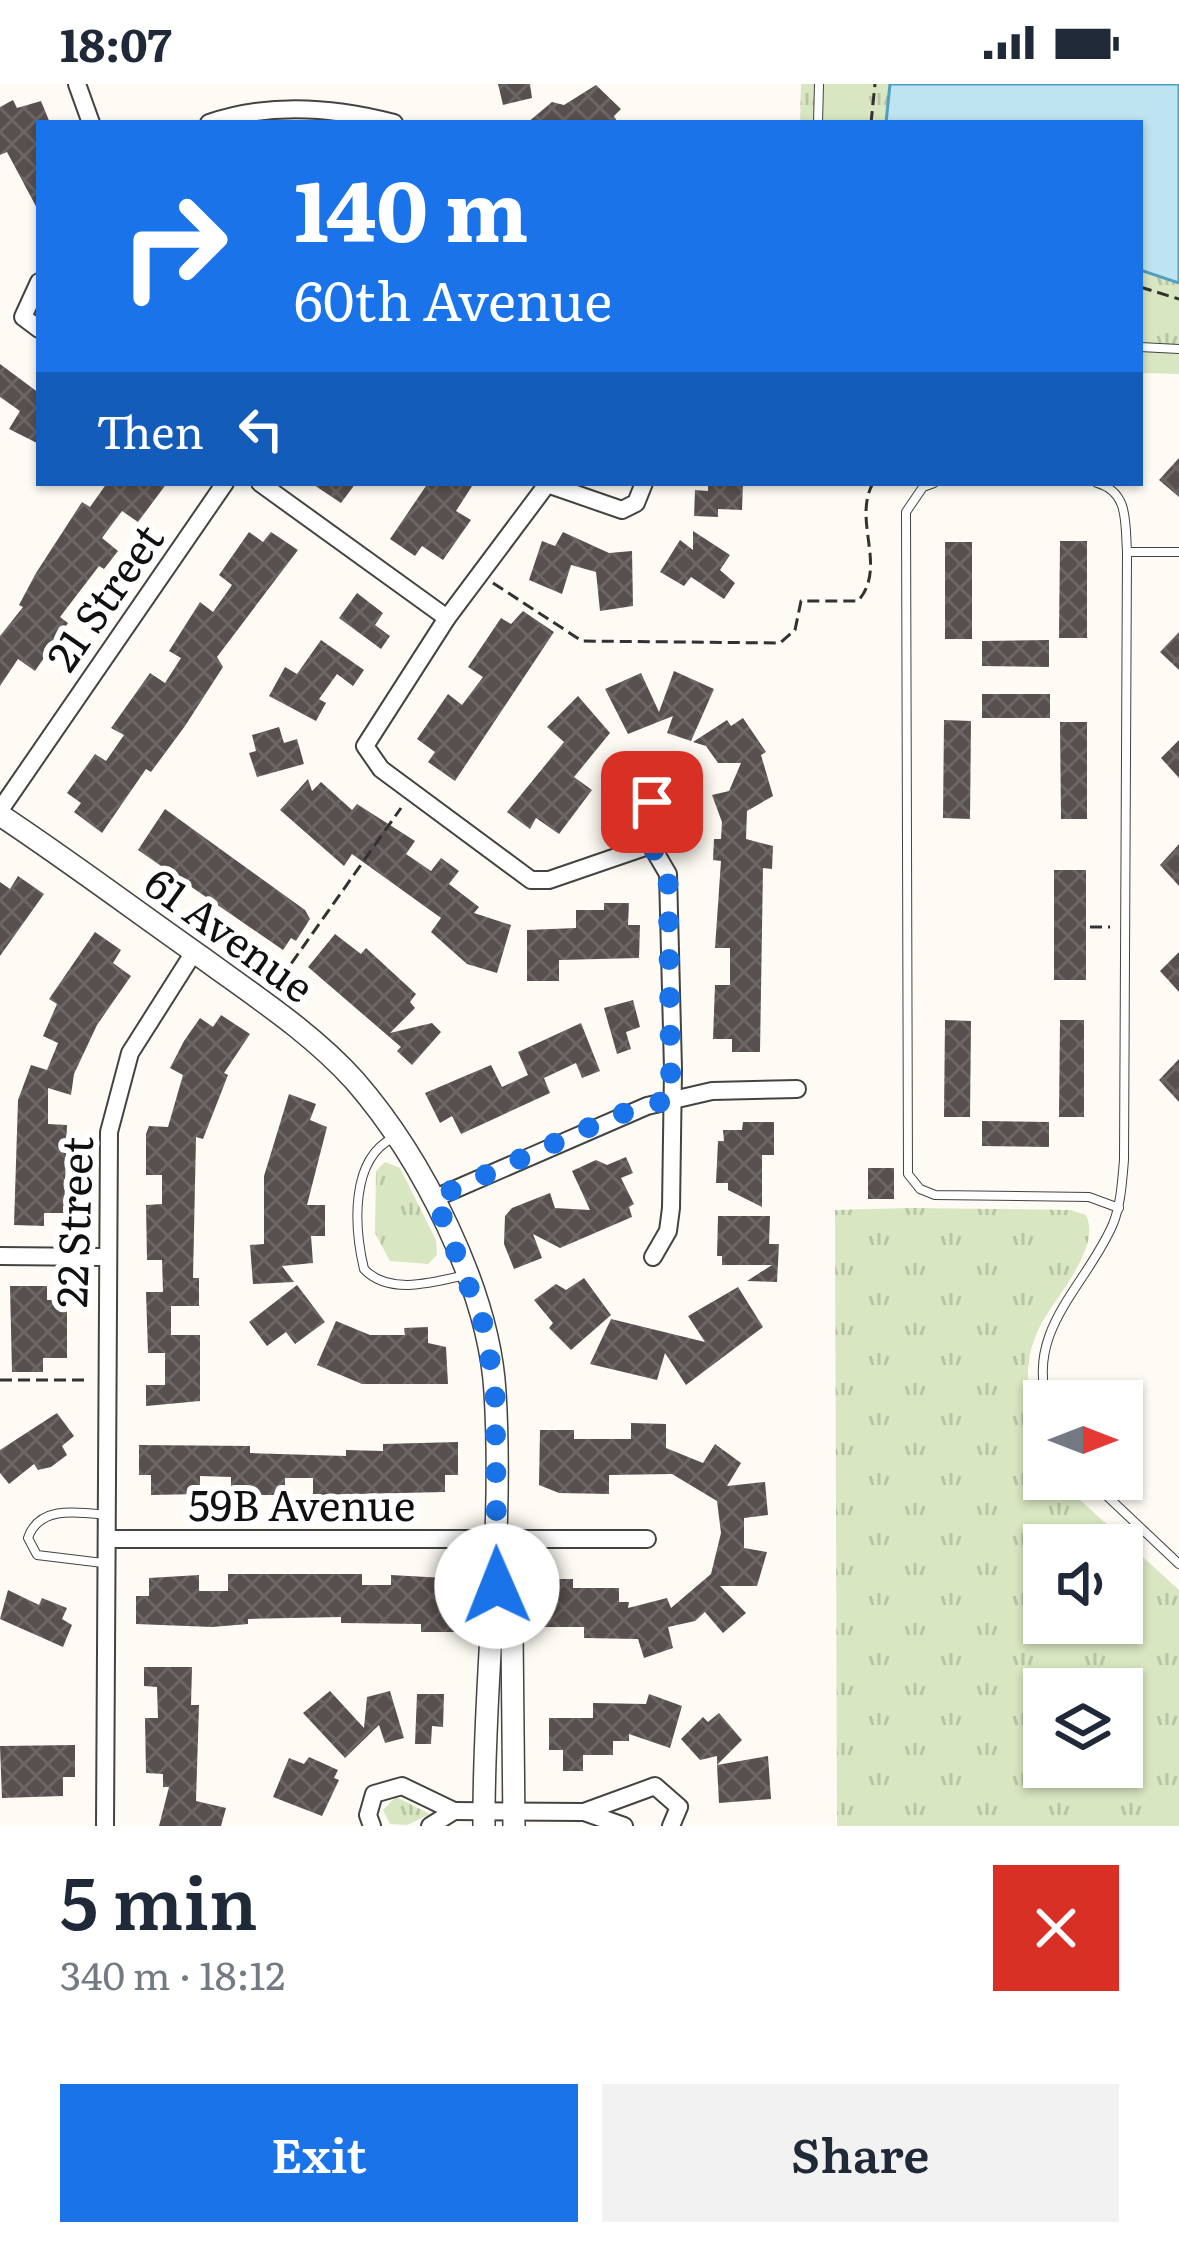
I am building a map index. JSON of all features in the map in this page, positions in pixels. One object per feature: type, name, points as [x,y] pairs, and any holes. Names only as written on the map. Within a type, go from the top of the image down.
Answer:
[{"type":"street","points":[[77,84],[91,120]]},
{"type":"street","points":[[217,120],[237,113],[307,109],[375,120]]},
{"type":"street","points":[[36,288],[23,316],[36,327]]},
{"type":"street","name":"21 Street","points":[[0,812],[223,486]]},
{"type":"street","points":[[264,486],[447,617]]},
{"type":"street","points":[[545,486],[447,617],[365,746],[381,769],[530,880],[549,880],[651,845]]},
{"type":"street","points":[[555,486],[622,510],[636,502],[643,486]]},
{"type":"street","points":[[652,802],[651,845],[668,874],[671,1099],[671,1208],[668,1232],[653,1257]]},
{"type":"street","name":"61 Avenue","points":[[0,812],[285,1017],[356,1082],[435,1198],[484,1326],[495,1388],[497,1586]]},
{"type":"street","name":"22 Street","points":[[105,1826],[104,1257],[114,1099],[130,1053],[194,952]]},
{"type":"street","points":[[435,1198],[614,1116],[712,1091],[796,1089]]},
{"type":"street","points":[[0,1256],[104,1257]]},
{"type":"street","name":"59B Avenue","points":[[107,1539],[647,1539]]},
{"type":"street","points":[[484,1819],[487,1634],[497,1586]]},
{"type":"street","points":[[497,1586],[512,1634],[514,1819]]},
{"type":"street","points":[[372,1826],[369,1802],[383,1788],[402,1786],[454,1811],[484,1819],[584,1812],[655,1786],[679,1807],[671,1826]]},
{"type":"street","points":[[430,1826],[454,1811]]},
{"type":"street","points":[[584,1812],[624,1826]]},
{"type":"lane","points":[[818,120],[819,84]]},
{"type":"lane","points":[[1143,347],[1179,349]]},
{"type":"lane","points":[[927,486],[906,512],[908,1174],[920,1189],[935,1195],[1089,1197],[1119,1208]]},
{"type":"lane","points":[[1044,1380],[1050,1331],[1119,1208],[1124,1160],[1127,551],[1123,502],[1114,488],[1107,486]]},
{"type":"lane","points":[[1127,551],[1179,552]]},
{"type":"lane","points":[[394,1138],[374,1148],[361,1172],[364,1269],[386,1284],[429,1283],[466,1275]]},
{"type":"lane","points":[[1111,1500],[1179,1564]]},
{"type":"lane","points":[[107,1516],[49,1515],[32,1527],[28,1538],[38,1555],[107,1563]]},
{"type":"path","points":[[871,120],[875,84]]},
{"type":"path","points":[[1143,288],[1179,299]]},
{"type":"path","points":[[498,587],[574,637],[602,643],[780,643],[795,630],[796,604],[858,601],[871,572],[861,505],[871,486]]},
{"type":"path","points":[[281,978],[402,806]]},
{"type":"path","points":[[1090,927],[1112,927]]},
{"type":"path","points":[[0,1380],[86,1380]]},
{"type":"green space","points":[[801,84],[1179,84],[1179,374],[1143,373],[1143,120],[800,120]]},
{"type":"green space","points":[[385,1162],[400,1168],[436,1240],[437,1255],[428,1264],[390,1261],[375,1233],[376,1171]]},
{"type":"green space","points":[[835,1210],[1071,1210],[1086,1215],[1087,1244],[1037,1333],[1028,1380],[1023,1380],[1023,1500],[1080,1500],[1106,1524],[1023,1524],[1023,1644],[1143,1644],[1143,1557],[1179,1590],[1179,1826],[837,1826]]},
{"type":"green space","points":[[396,1797],[430,1814],[407,1825],[390,1824],[383,1810]]},
{"type":"water","points":[[890,84],[1179,84],[1179,283],[1143,271],[1143,120],[886,120]]},
{"type":"building","points":[[498,84],[530,84],[532,98],[503,105]]},
{"type":"building","points":[[596,85],[621,109],[614,116],[616,120],[531,120],[552,102],[564,105]]},
{"type":"building","points":[[13,100],[17,108],[41,101],[49,120],[36,120],[36,206],[7,152],[0,155],[0,107]]},
{"type":"building","points":[[0,364],[36,391],[36,442],[9,429],[20,411],[0,397]]},
{"type":"building","points":[[1179,458],[1179,497],[1159,480]]},
{"type":"building","points":[[105,486],[165,486],[138,522],[122,511],[102,538],[118,551],[104,569],[99,566],[60,617],[68,623],[35,671],[18,659],[0,686],[0,636],[23,607],[19,605],[36,573],[82,502],[90,507]]},
{"type":"building","points":[[316,486],[354,486],[341,503]]},
{"type":"building","points":[[426,486],[472,486],[456,511],[471,520],[443,560],[422,546],[415,556],[390,539]]},
{"type":"building","points":[[708,486],[743,486],[742,510],[718,509],[718,517],[694,516],[695,490],[708,491]]},
{"type":"building","points":[[693,531],[730,555],[720,570],[735,583],[724,599],[691,577],[684,586],[660,572],[680,540],[693,550]]},
{"type":"building","points":[[249,532],[263,542],[271,532],[298,550],[217,657],[223,667],[185,726],[151,772],[146,769],[102,833],[74,812],[81,803],[67,793],[95,754],[106,761],[124,735],[111,728],[150,673],[165,683],[181,658],[169,651],[200,602],[213,612],[232,585],[219,575]]},
{"type":"building","points":[[563,532],[609,553],[632,551],[633,606],[600,611],[596,572],[571,565],[562,594],[529,580],[542,541],[555,546]]},
{"type":"building","points":[[1060,541],[1087,541],[1087,638],[1059,638]]},
{"type":"building","points":[[945,542],[972,542],[972,639],[945,639]]},
{"type":"building","points":[[357,593],[383,613],[375,625],[390,636],[381,649],[339,618]]},
{"type":"building","points":[[523,611],[554,632],[455,781],[428,762],[435,752],[417,739],[448,694],[462,705],[483,677],[468,667],[501,618],[511,624]]},
{"type":"building","points":[[1179,632],[1179,670],[1160,652]]},
{"type":"building","points":[[321,640],[364,670],[353,686],[337,674],[319,699],[326,703],[316,721],[269,696],[285,667],[297,674]]},
{"type":"building","points":[[1049,640],[1049,667],[982,666],[982,641]]},
{"type":"building","points":[[674,671],[714,689],[691,741],[667,733],[673,716],[628,734],[605,689],[641,673],[659,712]]},
{"type":"building","points":[[982,694],[1050,694],[1050,718],[982,718]]},
{"type":"building","points":[[578,696],[610,733],[574,777],[592,790],[559,834],[536,818],[530,829],[507,812],[564,742],[547,727]]},
{"type":"building","points":[[743,718],[766,752],[761,755],[773,796],[747,811],[746,839],[773,846],[772,869],[763,868],[760,1052],[732,1052],[732,1039],[713,1039],[715,985],[730,985],[730,948],[715,948],[721,861],[713,860],[714,839],[721,839],[722,822],[712,795],[729,791],[741,763],[718,763],[706,746],[693,742],[727,720],[731,726]]},
{"type":"building","points":[[944,720],[971,721],[970,819],[943,818]]},
{"type":"building","points":[[1060,722],[1087,722],[1087,819],[1061,819]]},
{"type":"building","points":[[279,727],[284,743],[297,739],[304,764],[257,777],[249,753],[256,751],[252,735]]},
{"type":"building","points":[[1179,740],[1179,778],[1161,758]]},
{"type":"building","points":[[308,779],[312,791],[321,782],[352,810],[357,804],[415,841],[406,854],[431,871],[441,858],[459,871],[449,884],[479,907],[474,913],[511,925],[497,973],[467,964],[431,932],[441,918],[352,854],[344,866],[280,810]]},
{"type":"building","points":[[165,809],[305,910],[310,919],[296,941],[291,938],[283,950],[138,850]]},
{"type":"building","points":[[1179,844],[1179,886],[1160,865]]},
{"type":"building","points":[[1054,870],[1086,870],[1086,980],[1054,980]]},
{"type":"building","points":[[18,876],[44,894],[0,956],[0,882],[10,889]]},
{"type":"building","points":[[604,903],[629,903],[628,925],[640,925],[639,958],[559,960],[559,981],[527,981],[527,930],[576,928],[576,910],[604,910]]},
{"type":"building","points":[[95,932],[121,950],[113,963],[131,976],[97,1025],[74,1074],[71,1095],[48,1088],[48,1124],[67,1125],[64,1213],[44,1213],[44,1226],[14,1225],[18,1100],[31,1065],[47,1070],[58,1043],[43,1036],[57,1004],[49,999]]},
{"type":"building","points":[[335,934],[361,954],[366,948],[416,994],[410,1002],[415,1008],[390,1033],[432,1023],[441,1032],[412,1065],[397,1051],[401,1047],[308,967]]},
{"type":"building","points":[[1179,952],[1179,992],[1160,971]]},
{"type":"building","points":[[633,1000],[640,1027],[626,1032],[631,1049],[617,1054],[604,1008]]},
{"type":"building","points":[[221,1015],[250,1034],[224,1073],[228,1075],[203,1139],[196,1137],[193,1278],[199,1278],[199,1306],[171,1306],[171,1335],[200,1335],[200,1401],[146,1406],[146,1385],[165,1385],[165,1353],[148,1353],[146,1292],[163,1292],[162,1260],[147,1260],[146,1205],[162,1204],[162,1175],[146,1175],[146,1134],[149,1126],[168,1127],[183,1075],[170,1068],[184,1041],[200,1018],[213,1027]]},
{"type":"building","points":[[945,1020],[971,1021],[970,1117],[944,1117]]},
{"type":"building","points":[[1060,1020],[1084,1020],[1084,1117],[1059,1117]]},
{"type":"building","points":[[581,1023],[600,1071],[582,1078],[576,1063],[544,1078],[550,1093],[461,1134],[452,1116],[440,1123],[425,1093],[491,1065],[502,1087],[528,1075],[518,1052]]},
{"type":"building","points":[[1179,1059],[1179,1102],[1159,1080]]},
{"type":"building","points":[[289,1094],[316,1104],[310,1120],[327,1127],[307,1205],[325,1205],[325,1236],[311,1236],[313,1263],[282,1266],[294,1282],[253,1284],[250,1245],[264,1244],[264,1176]]},
{"type":"building","points":[[982,1121],[1049,1122],[1049,1147],[982,1146]]},
{"type":"building","points":[[743,1122],[774,1122],[774,1155],[762,1155],[762,1207],[728,1190],[728,1183],[716,1183],[718,1141],[724,1141],[723,1130],[742,1130]]},
{"type":"building","points":[[626,1157],[633,1173],[621,1178],[634,1204],[629,1207],[632,1217],[560,1248],[533,1234],[542,1258],[514,1269],[504,1244],[505,1216],[512,1208],[550,1193],[555,1208],[590,1210],[572,1171],[596,1160],[607,1165]]},
{"type":"building","points":[[868,1168],[894,1168],[894,1199],[868,1199]]},
{"type":"building","points":[[718,1216],[770,1216],[769,1244],[779,1244],[777,1282],[747,1281],[772,1265],[722,1265],[722,1256],[717,1256]]},
{"type":"building","points":[[584,1278],[611,1315],[571,1350],[549,1328],[553,1323],[534,1300],[556,1284],[566,1290]]},
{"type":"building","points":[[297,1285],[325,1322],[295,1344],[286,1332],[267,1346],[249,1322]]},
{"type":"building","points":[[10,1286],[47,1286],[47,1300],[67,1300],[67,1358],[43,1358],[43,1372],[12,1372]]},
{"type":"building","points":[[738,1287],[763,1327],[686,1385],[665,1353],[657,1380],[590,1364],[611,1319],[705,1342],[688,1316]]},
{"type":"building","points":[[336,1321],[370,1335],[405,1335],[404,1328],[428,1327],[428,1343],[446,1347],[448,1384],[362,1384],[317,1365]]},
{"type":"building","points":[[57,1413],[74,1436],[62,1446],[67,1455],[51,1467],[38,1470],[34,1464],[9,1484],[0,1473],[0,1450]]},
{"type":"building","points":[[631,1423],[666,1424],[666,1448],[703,1463],[715,1444],[741,1463],[727,1486],[765,1482],[768,1515],[744,1518],[744,1548],[767,1552],[757,1586],[720,1586],[746,1613],[723,1633],[705,1612],[695,1621],[668,1627],[673,1648],[644,1658],[638,1639],[584,1638],[584,1627],[542,1627],[542,1592],[553,1592],[553,1579],[573,1579],[573,1588],[619,1588],[619,1602],[629,1602],[628,1608],[667,1598],[671,1608],[711,1574],[721,1533],[717,1501],[672,1474],[609,1475],[609,1494],[559,1493],[539,1485],[540,1430],[574,1430],[574,1439],[631,1439]]},
{"type":"building","points":[[458,1442],[458,1475],[445,1475],[445,1492],[313,1495],[313,1478],[285,1478],[285,1495],[231,1495],[231,1477],[200,1476],[200,1494],[151,1495],[151,1475],[139,1475],[139,1445],[250,1446],[250,1453],[346,1456],[346,1450],[383,1451],[383,1444]]},
{"type":"building","points":[[228,1574],[362,1574],[362,1585],[391,1585],[391,1575],[445,1578],[445,1598],[455,1598],[456,1632],[421,1632],[421,1624],[341,1623],[341,1617],[248,1619],[248,1624],[212,1627],[136,1624],[136,1596],[149,1596],[149,1578],[199,1575],[199,1591],[228,1591]]},
{"type":"building","points":[[8,1590],[39,1605],[42,1598],[67,1608],[62,1619],[72,1625],[63,1647],[0,1619]]},
{"type":"building","points":[[144,1667],[192,1667],[191,1705],[199,1705],[196,1801],[226,1808],[221,1826],[159,1826],[169,1787],[163,1787],[163,1774],[146,1773],[145,1718],[158,1718],[157,1687],[144,1686]]},
{"type":"building","points":[[330,1691],[364,1728],[367,1697],[390,1691],[404,1738],[385,1743],[379,1725],[345,1758],[303,1713]]},
{"type":"building","points":[[417,1694],[444,1694],[443,1727],[432,1726],[431,1744],[415,1744]]},
{"type":"building","points":[[649,1694],[682,1706],[670,1748],[629,1734],[629,1741],[613,1741],[613,1755],[583,1755],[583,1771],[563,1771],[563,1750],[549,1750],[549,1718],[593,1718],[593,1703],[646,1704]]},
{"type":"building","points":[[719,1713],[742,1740],[717,1765],[717,1756],[700,1760],[681,1739],[703,1717],[708,1722]]},
{"type":"building","points":[[75,1745],[75,1777],[63,1777],[63,1796],[2,1798],[0,1746]]},
{"type":"building","points":[[768,1756],[771,1799],[719,1803],[717,1765]]},
{"type":"building","points":[[309,1757],[338,1770],[334,1778],[339,1780],[322,1816],[273,1797],[289,1758],[304,1764]]},
{"type":"route","points":[[497,1586],[495,1388],[484,1326],[435,1198],[614,1116],[671,1099],[668,874],[651,845],[652,802]]}]
